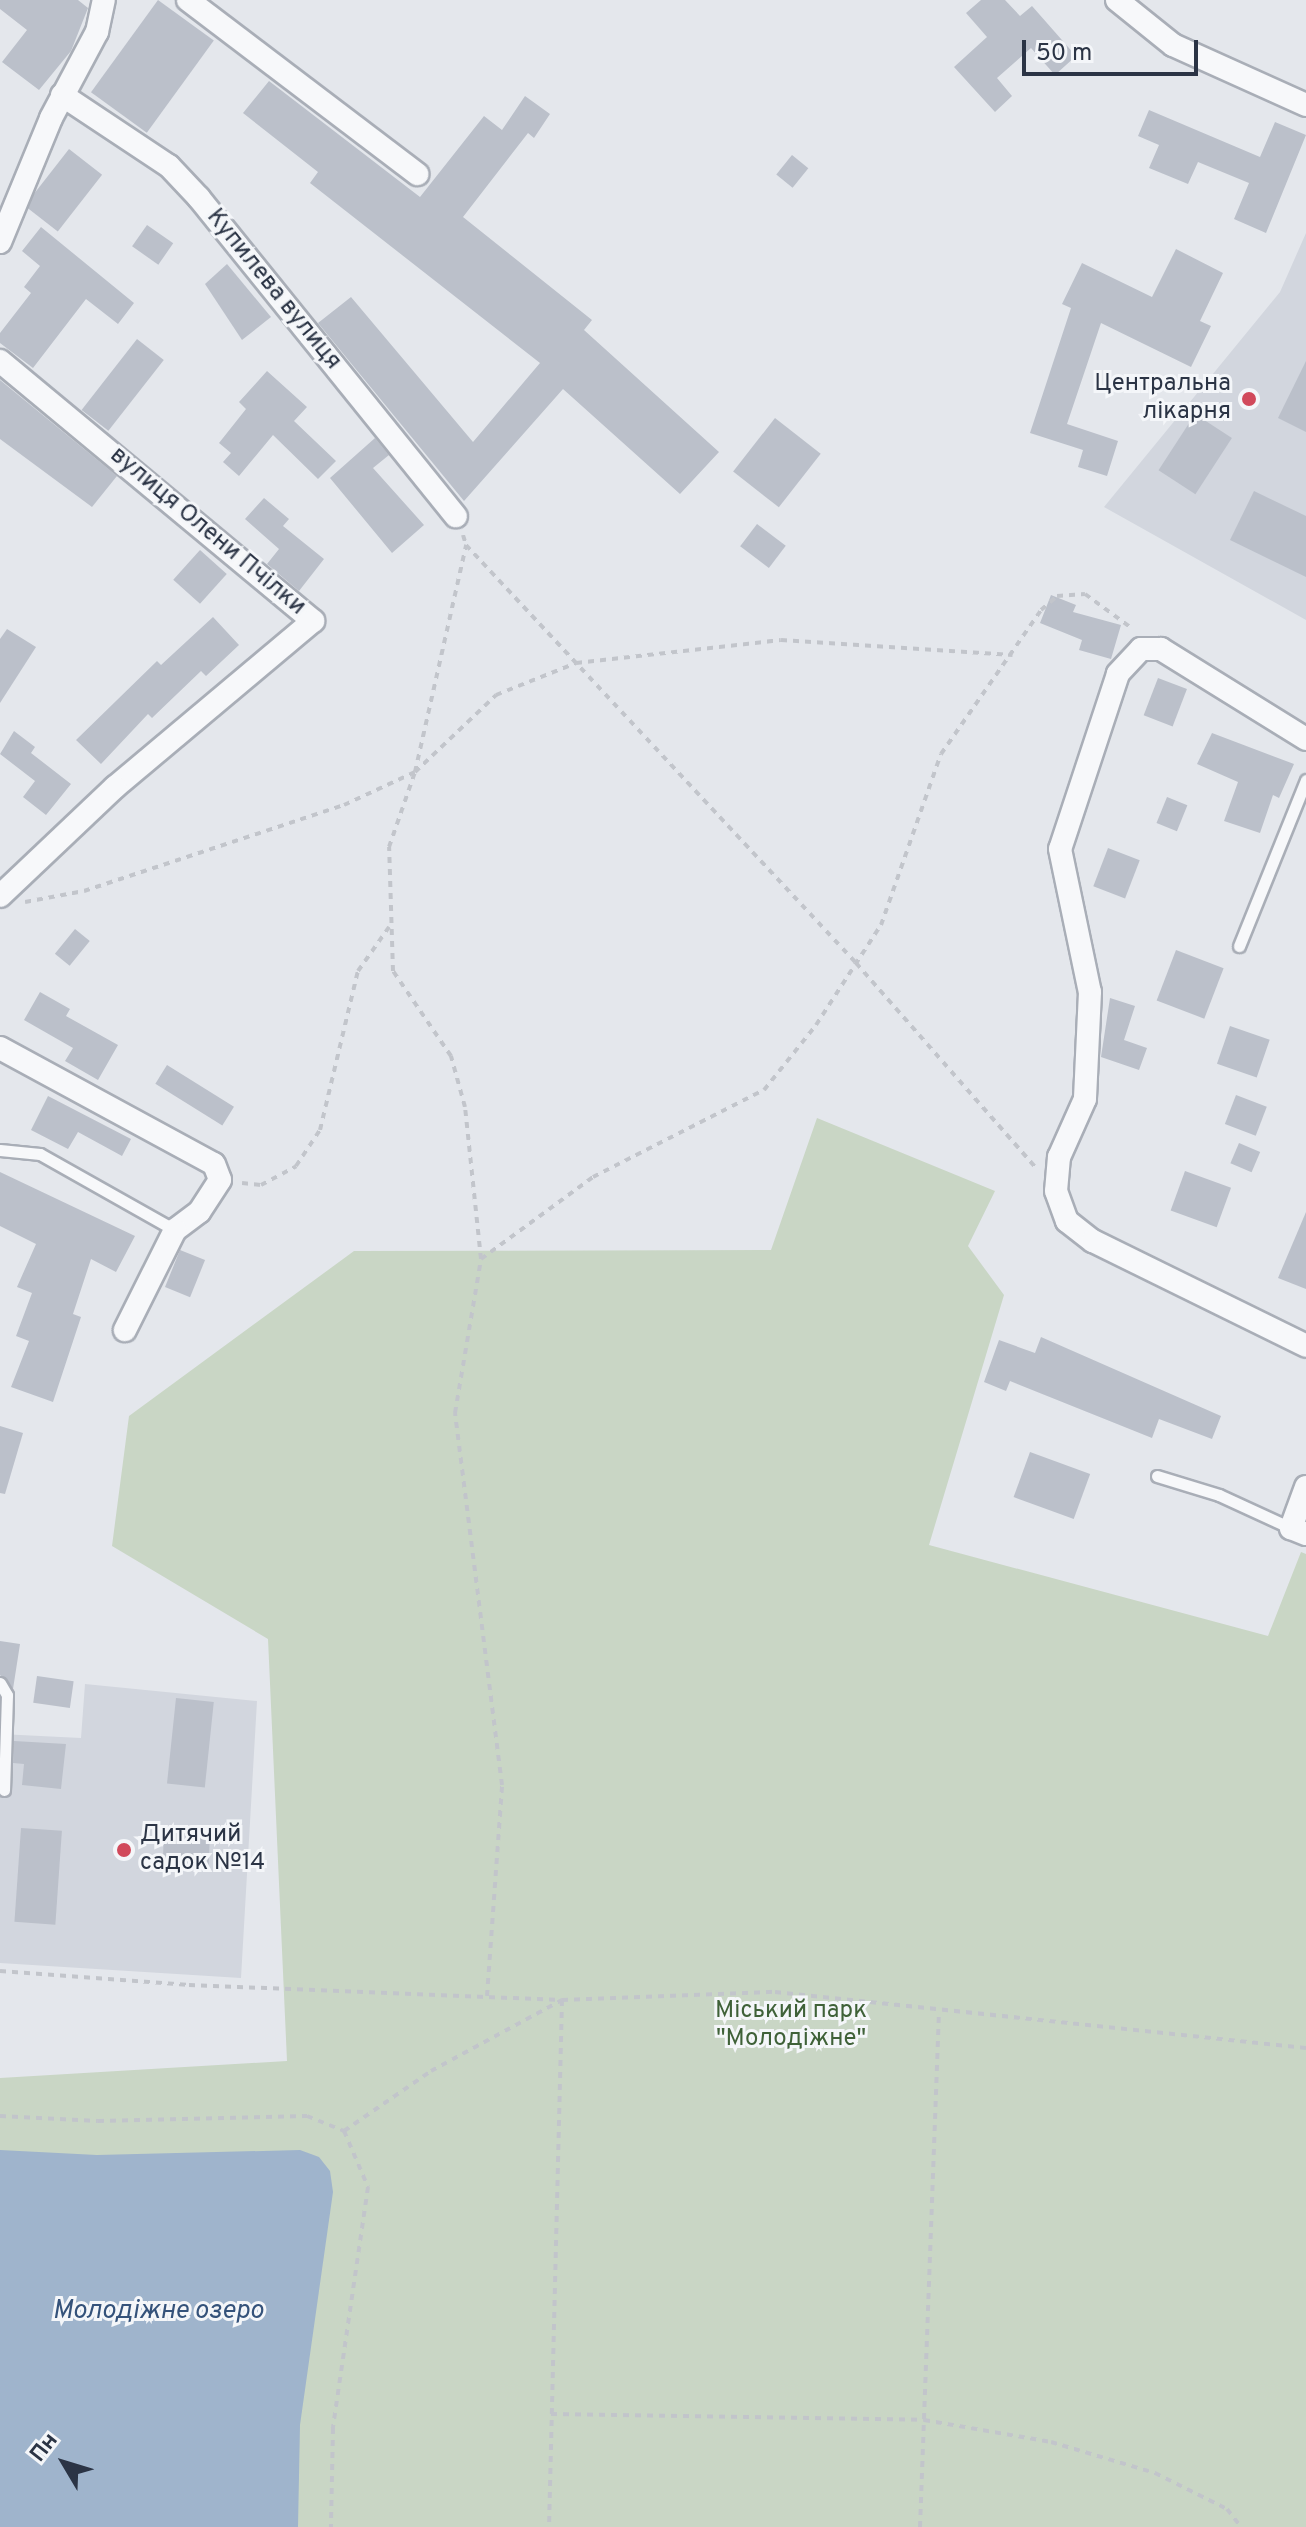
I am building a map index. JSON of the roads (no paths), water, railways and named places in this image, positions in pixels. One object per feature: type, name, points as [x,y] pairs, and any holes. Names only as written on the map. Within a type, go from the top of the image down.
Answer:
[{"type":"street","points":[[0,242],[62,95],[97,32],[104,0]]},
{"type":"street","points":[[188,0],[417,174]]},
{"type":"street","points":[[1117,0],[1173,45],[1306,105]]},
{"type":"street","name":"Купилева вулиця","points":[[62,95],[169,166],[199,198],[456,516]]},
{"type":"street","name":"вулиця Олени Пчілки","points":[[0,361],[313,621],[115,787],[1,895]]},
{"type":"street","points":[[1306,739],[1161,649],[1141,649],[1118,674],[1060,849],[1090,992],[1085,1099],[1059,1157],[1056,1191],[1067,1221],[1093,1241],[1306,1346]]},
{"type":"street","points":[[0,1048],[214,1164],[220,1180],[199,1212],[175,1230],[125,1330]]},
{"type":"street","points":[[1299,1531],[1306,1487]]},
{"type":"lane","points":[[1239,946],[1306,780]]},
{"type":"lane","points":[[0,1150],[40,1154],[175,1230]]},
{"type":"lane","points":[[1157,1476],[1219,1495],[1299,1531]]},
{"type":"lane","points":[[0,1683],[7,1695],[4,1790]]},
{"type":"water","name":"Молодіжне озеро","points":[[0,2150],[97,2155],[300,2150],[319,2157],[330,2171],[333,2192],[300,2425],[298,2527],[0,2527]]},
{"type":"place","name":"Центральна лікарня","points":[[1249,399]]},
{"type":"place","name":"Дитячий садок №14","points":[[124,1850]]},
{"type":"park label","name":"Міський парк \"Молодіжне\"","points":[[791,2026]]}]
